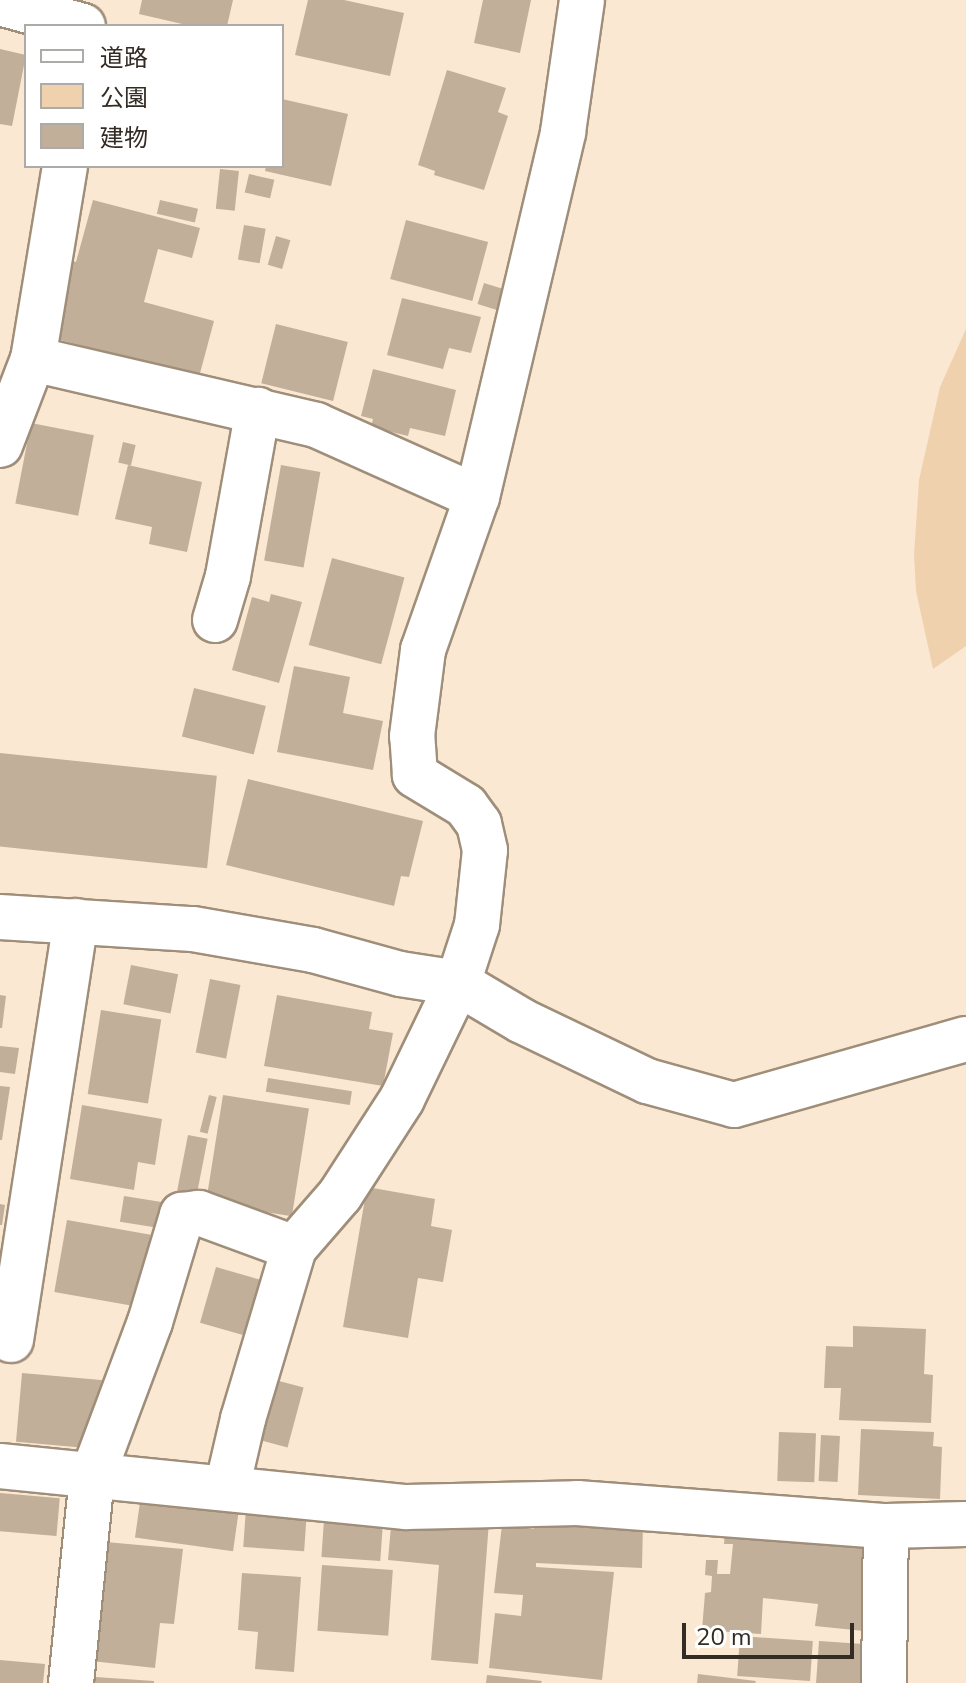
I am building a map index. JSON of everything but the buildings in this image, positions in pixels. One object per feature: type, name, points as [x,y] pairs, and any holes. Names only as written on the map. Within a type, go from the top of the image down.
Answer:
[{"type":"street","points":[[94,24],[100,0]]},
{"type":"street","points":[[227,1488],[243,1419],[294,1248],[340,1195],[402,1099],[458,983],[477,925],[485,850],[479,824],[466,806],[415,775],[412,736],[423,650],[477,497],[563,132],[582,0]]},
{"type":"street","points":[[0,3],[76,24]]},
{"type":"street","points":[[0,445],[33,359],[65,168]]},
{"type":"street","points":[[33,359],[316,425],[477,497]]},
{"type":"street","points":[[215,620],[228,576],[258,410]]},
{"type":"street","points":[[0,917],[193,929],[313,950],[400,974],[458,983],[522,1021],[647,1081],[734,1105],[966,1039]]},
{"type":"street","points":[[11,1340],[76,921]]},
{"type":"street","points":[[71,1683],[92,1477],[150,1322],[182,1215],[199,1213],[294,1248]]},
{"type":"street","points":[[0,1466],[406,1507],[577,1503],[886,1526],[966,1524]]},
{"type":"street","points":[[884,1683],[886,1526]]},
{"type":"green space","points":[[966,329],[966,646],[933,669],[916,591],[914,555],[919,480],[940,387]]}]
